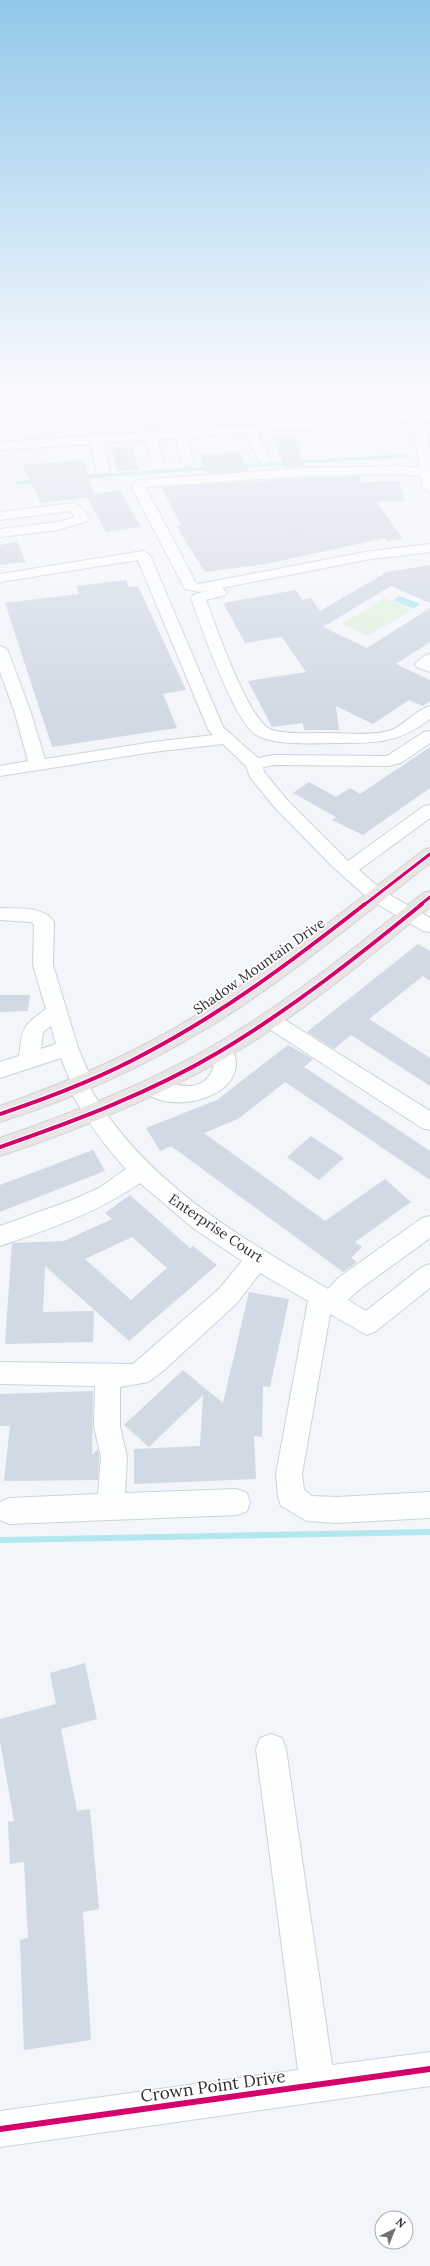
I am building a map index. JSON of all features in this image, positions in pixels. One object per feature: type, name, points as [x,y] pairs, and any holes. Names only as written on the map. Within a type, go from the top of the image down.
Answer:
[{"type":"main road","name":"Shadow Mountain Drive","points":[[0,1114],[80,1084],[144,1054],[215,1013],[260,983],[430,854]]},
{"type":"main road","points":[[223,1050],[270,1020],[430,897]]},
{"type":"main road","points":[[0,1148],[93,1113],[153,1087]]},
{"type":"street","points":[[145,500],[190,586],[199,588],[328,563],[430,548]]},
{"type":"street","points":[[0,516],[73,507],[83,518],[80,521],[68,524],[0,533]]},
{"type":"street","points":[[430,554],[228,590],[198,598],[234,685],[254,724],[263,733],[302,737],[389,736],[430,711]]},
{"type":"street","points":[[0,578],[143,555],[216,729],[254,764],[256,773],[282,805],[347,870],[376,895],[430,926]]},
{"type":"street","points":[[0,651],[13,690],[22,710],[38,765]]},
{"type":"street","points":[[430,659],[423,664],[430,667]]},
{"type":"street","points":[[254,764],[275,760],[388,761],[395,759],[430,736]]},
{"type":"street","points":[[0,772],[153,747],[227,739]]},
{"type":"street","points":[[347,870],[430,810]]},
{"type":"street","name":"Enterprise Court","points":[[0,914],[36,916],[44,922],[43,965],[80,1084],[93,1113],[115,1144],[141,1170],[186,1210],[258,1258],[367,1324],[430,1274]]},
{"type":"street","points":[[29,1061],[33,1029],[57,1011]]},
{"type":"street","points":[[270,1020],[430,1122]]},
{"type":"street","points":[[0,1070],[68,1048]]},
{"type":"street","points":[[153,1087],[162,1092],[175,1095],[201,1092],[216,1081],[223,1071],[223,1050]]},
{"type":"street","points":[[0,1236],[87,1204],[107,1194],[141,1170]]},
{"type":"street","points":[[430,1225],[326,1299],[289,1474],[291,1497],[307,1508],[336,1510],[430,1505]]},
{"type":"street","points":[[0,1373],[108,1375],[139,1374],[153,1364],[228,1296],[258,1258]]},
{"type":"street","points":[[108,1375],[107,1427],[114,1457],[111,1506]]},
{"type":"street","points":[[9,1511],[237,1502]]},
{"type":"street","points":[[271,1750],[317,2085]]},
{"type":"street","name":"Crown Point Drive","points":[[0,2129],[430,2069]]},
{"type":"path","points":[[264,500],[266,505],[283,513],[290,530],[304,536],[328,563]]},
{"type":"green space","points":[[385,598],[412,610],[368,636],[342,624]]},
{"type":"water","points":[[400,596],[420,604],[413,609],[393,600]]},
{"type":"building","points":[[39,500],[66,500],[41,503]]},
{"type":"building","points":[[88,500],[126,500],[141,527],[106,532]]},
{"type":"building","points":[[168,500],[405,500],[405,501],[377,502],[403,539],[387,541],[385,538],[266,564],[205,572],[176,526],[181,525]]},
{"type":"building","points":[[17,542],[26,562],[0,565],[0,545]]},
{"type":"building","points":[[430,565],[430,603],[391,586],[323,627],[367,648],[430,608],[430,642],[396,664],[430,680],[430,701],[423,706],[409,700],[373,724],[336,706],[339,730],[304,730],[303,723],[272,727],[248,681],[306,672],[282,637],[245,643],[223,603],[296,590],[302,600],[311,598],[320,611],[387,572]]},
{"type":"building","points":[[126,580],[129,587],[138,586],[186,690],[163,694],[177,728],[52,747],[5,603],[79,594],[76,586]]},
{"type":"building","points":[[430,747],[430,788],[363,835],[332,820],[336,817],[293,793],[309,782],[336,797],[350,788],[360,794]]},
{"type":"building","points":[[418,944],[430,951],[430,981],[423,976],[369,1019],[430,1058],[430,1086],[351,1035],[334,1049],[307,1032]]},
{"type":"building","points":[[0,995],[30,995],[28,1011],[0,1012]]},
{"type":"building","points":[[288,1045],[313,1059],[304,1067],[430,1151],[430,1180],[285,1082],[238,1119],[204,1133],[325,1221],[385,1179],[411,1202],[355,1242],[362,1247],[351,1258],[357,1262],[343,1272],[171,1146],[160,1151],[146,1128],[217,1100]]},
{"type":"building","points":[[311,1136],[344,1158],[319,1180],[287,1157]]},
{"type":"building","points":[[93,1150],[105,1171],[0,1212],[0,1185]]},
{"type":"building","points":[[130,1195],[190,1248],[193,1246],[217,1265],[129,1341],[45,1266],[43,1312],[94,1311],[93,1342],[5,1344],[12,1243],[64,1241],[112,1219],[105,1213]],"holes":[[[132,1237],[167,1268],[131,1300],[85,1259]]]},
{"type":"building","points":[[249,1292],[289,1299],[270,1387],[263,1386],[262,1437],[254,1436],[256,1479],[134,1484],[134,1449],[200,1446],[203,1395],[149,1447],[124,1425],[183,1370],[223,1403]]},
{"type":"building","points":[[93,1391],[92,1455],[98,1449],[98,1480],[4,1481],[10,1426],[0,1426],[0,1394]]},
{"type":"building","points":[[85,1663],[97,1719],[61,1729],[77,1811],[90,1809],[99,1909],[83,1912],[91,2040],[24,2050],[20,1940],[28,1938],[24,1862],[10,1864],[8,1822],[14,1821],[0,1741],[0,1719],[56,1704],[50,1673]]},
{"type":"waterway","points":[[0,1540],[430,1532]]},
{"type":"cycle path","points":[[0,1114],[64,1091],[106,1073],[147,1053],[202,1022],[236,1000],[302,953],[430,854]]},
{"type":"cycle path","points":[[0,1147],[96,1112],[158,1084],[218,1053],[271,1020],[363,951],[430,897]]},
{"type":"cycle path","points":[[0,2129],[430,2069]]}]
